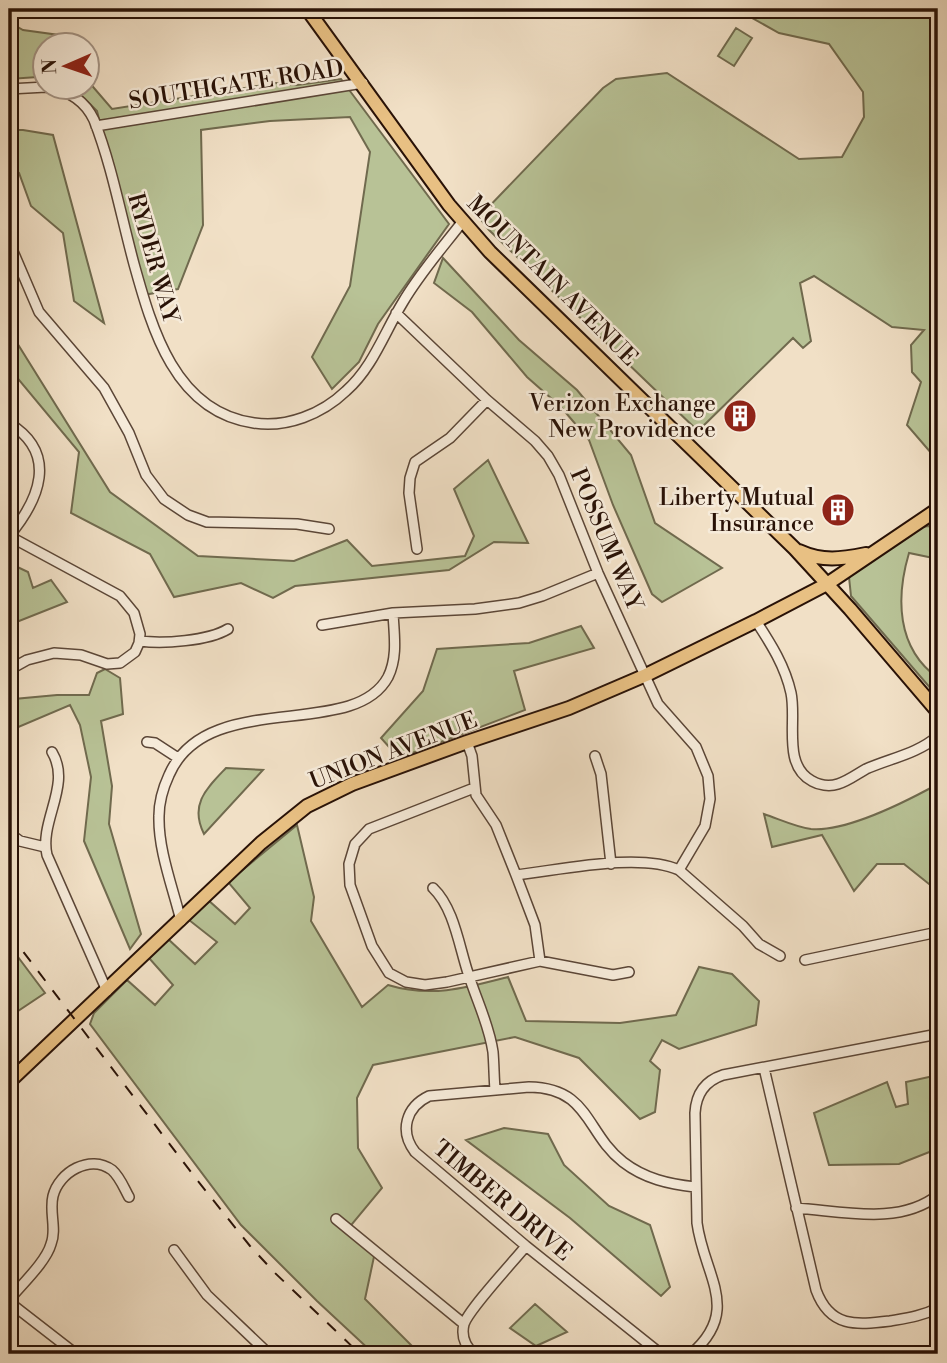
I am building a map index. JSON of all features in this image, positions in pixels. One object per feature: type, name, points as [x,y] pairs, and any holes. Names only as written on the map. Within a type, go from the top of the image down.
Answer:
[{"type":"main road","name":"MOUNTAIN AVENUE","points":[[307,9],[463,221],[500,261],[827,583],[938,712]]},
{"type":"main road","name":"UNION AVENUE","points":[[9,1082],[261,843],[307,806],[352,784],[569,708],[646,675],[827,583],[938,509]]},
{"type":"main road","points":[[794,549],[811,556],[837,560],[873,552]]},
{"type":"street","name":"SOUTHGATE ROAD","points":[[96,126],[363,83]]},
{"type":"street","points":[[9,89],[32,88]]},
{"type":"street","points":[[80,102],[89,110],[96,126]]},
{"type":"street","name":"RYDER WAY","points":[[96,126],[153,328],[183,382],[194,394],[214,410],[245,422],[269,424],[294,421],[327,405],[347,390],[366,370],[416,282],[463,221]]},
{"type":"street","points":[[9,242],[39,312],[104,388],[129,433],[146,475],[164,499],[188,515],[207,522],[297,524],[329,529]]},
{"type":"street","name":"POSSUM WAY","points":[[397,313],[487,400],[535,441],[559,475],[598,572],[658,704],[696,747],[708,776],[710,799],[705,826],[679,870]]},
{"type":"street","points":[[417,549],[410,493],[410,478],[415,462],[450,438],[487,400]]},
{"type":"street","points":[[9,423],[29,442],[36,453],[40,473],[34,499],[9,536],[120,596],[136,618],[140,641],[133,654],[120,663],[107,664],[81,655],[54,653],[27,660],[9,670]]},
{"type":"street","points":[[322,625],[393,613],[475,609],[519,603],[598,572]]},
{"type":"street","points":[[180,921],[159,819],[163,789],[178,758],[196,741],[224,728],[346,707],[374,694],[393,665],[393,613]]},
{"type":"street","points":[[756,621],[775,651],[788,680],[793,711],[792,754],[798,768],[812,782],[839,784],[872,767],[917,750],[938,736]]},
{"type":"street","points":[[140,641],[165,643],[219,634],[228,629]]},
{"type":"street","points":[[147,742],[155,743],[178,758]]},
{"type":"street","points":[[467,742],[473,767],[474,788],[496,825],[516,875],[535,925],[540,961]]},
{"type":"street","points":[[52,752],[58,762],[59,774],[46,847],[107,991]]},
{"type":"street","points":[[595,757],[601,774],[611,864]]},
{"type":"street","points":[[474,788],[369,829],[355,844],[348,864],[350,885],[372,946],[389,973],[406,982],[425,985],[540,961],[613,975],[629,972]]},
{"type":"street","points":[[9,833],[20,841],[46,847]]},
{"type":"street","points":[[516,875],[611,864],[656,862],[679,870],[743,926],[759,944],[780,956]]},
{"type":"street","points":[[433,888],[441,895],[453,924],[469,977],[481,1005],[493,1050],[495,1090]]},
{"type":"street","points":[[805,960],[938,932]]},
{"type":"street","points":[[691,1354],[711,1333],[718,1304],[699,1237],[695,1187],[695,1113],[699,1095],[708,1083],[718,1077],[938,1034]]},
{"type":"street","points":[[764,1068],[816,1290],[824,1307],[847,1322],[860,1324],[914,1318],[938,1308]]},
{"type":"street","name":"TIMBER DRIVE","points":[[661,1354],[526,1246],[415,1152],[406,1136],[408,1115],[422,1099],[437,1094],[537,1087],[565,1095],[587,1114],[602,1140],[625,1164],[654,1179],[695,1187]]},
{"type":"street","points":[[76,1354],[9,1301],[51,1245],[52,1200],[59,1183],[68,1173],[84,1165],[104,1166],[116,1173],[129,1197]]},
{"type":"street","points":[[796,1208],[892,1214],[916,1208],[938,1195]]},
{"type":"street","points":[[336,1219],[464,1324]]},
{"type":"street","points":[[474,1354],[465,1343],[464,1324],[526,1246]]},
{"type":"street","points":[[174,1250],[207,1295],[269,1354]]},
{"type":"green space","points":[[736,9],[938,9],[938,461],[907,425],[921,382],[912,372],[911,345],[924,330],[892,327],[814,276],[800,283],[811,341],[803,348],[793,338],[698,431],[489,230],[479,217],[603,88],[616,79],[667,73],[799,159],[842,157],[864,117],[863,92],[829,44],[779,33]]},
{"type":"green space","points":[[9,22],[23,30],[37,32],[32,32],[32,77],[9,79]]},
{"type":"green space","points":[[736,28],[752,38],[734,66],[718,56]]},
{"type":"green space","points":[[341,79],[449,224],[378,324],[359,362],[332,389],[312,357],[350,286],[370,152],[350,117],[270,121],[201,130],[203,225],[178,289],[143,295],[97,111],[88,102],[102,102],[102,97],[112,109],[276,83],[297,85]]},
{"type":"green space","points":[[9,130],[53,135],[104,323],[74,301],[63,233],[31,206],[19,173],[9,166]]},
{"type":"green space","points":[[443,258],[519,340],[577,390],[631,455],[655,523],[722,568],[662,602],[652,594],[613,505],[589,440],[561,407],[527,377],[472,312],[434,283]]},
{"type":"green space","points":[[9,330],[110,492],[198,556],[294,561],[347,540],[372,566],[465,556],[474,536],[454,489],[488,460],[528,543],[494,542],[449,570],[295,586],[273,598],[241,583],[174,597],[150,554],[71,513],[79,452],[9,368]]},
{"type":"green space","points":[[928,526],[934,528],[938,536],[938,559],[909,553],[901,604],[907,637],[914,652],[924,666],[938,678],[938,697],[851,596],[849,577]]},
{"type":"green space","points":[[9,563],[28,572],[33,588],[51,580],[67,602],[9,625]]},
{"type":"green space","points":[[581,626],[594,648],[514,671],[525,710],[399,758],[381,738],[423,691],[437,649],[529,643]]},
{"type":"green space","points":[[105,669],[120,678],[123,714],[101,721],[112,786],[109,824],[141,934],[130,949],[84,841],[91,777],[80,725],[70,705],[9,731],[9,707],[12,707],[14,699],[89,695],[97,673]]},
{"type":"green space","points":[[226,768],[263,770],[204,834],[198,814],[199,805],[207,790]]},
{"type":"green space","points":[[938,784],[938,882],[929,884],[904,864],[877,864],[854,891],[822,835],[772,847],[764,814],[805,828],[826,829],[859,821]]},
{"type":"green space","points":[[297,825],[314,897],[311,921],[362,1007],[388,985],[434,991],[463,988],[508,977],[526,1021],[620,1023],[676,1015],[699,967],[732,974],[759,1001],[756,1025],[679,1049],[662,1040],[650,1061],[660,1070],[655,1112],[640,1119],[579,1058],[515,1037],[373,1065],[357,1098],[358,1148],[382,1188],[347,1230],[375,1252],[365,1299],[420,1354],[374,1354],[241,1225],[90,1024],[94,1013],[127,980],[155,1005],[173,985],[149,958],[168,939],[195,964],[217,942],[189,920],[208,900],[235,924],[250,908],[228,882]]},
{"type":"green space","points":[[9,945],[45,993],[9,1017]]},
{"type":"green space","points":[[938,1075],[937,1149],[899,1164],[829,1165],[814,1113],[887,1082],[896,1107],[908,1104],[906,1082]]},
{"type":"green space","points":[[504,1128],[548,1134],[564,1165],[609,1206],[650,1225],[670,1287],[661,1296],[570,1218],[466,1140]]},
{"type":"green space","points":[[535,1304],[567,1332],[536,1346],[510,1328]]},
{"type":"railway","points":[[9,933],[250,1246],[360,1354]]},
{"type":"place","name":"Verizon Exchange New Providence","points":[[740,416]]},
{"type":"place","name":"Liberty Mutual Insurance","points":[[838,510]]}]
